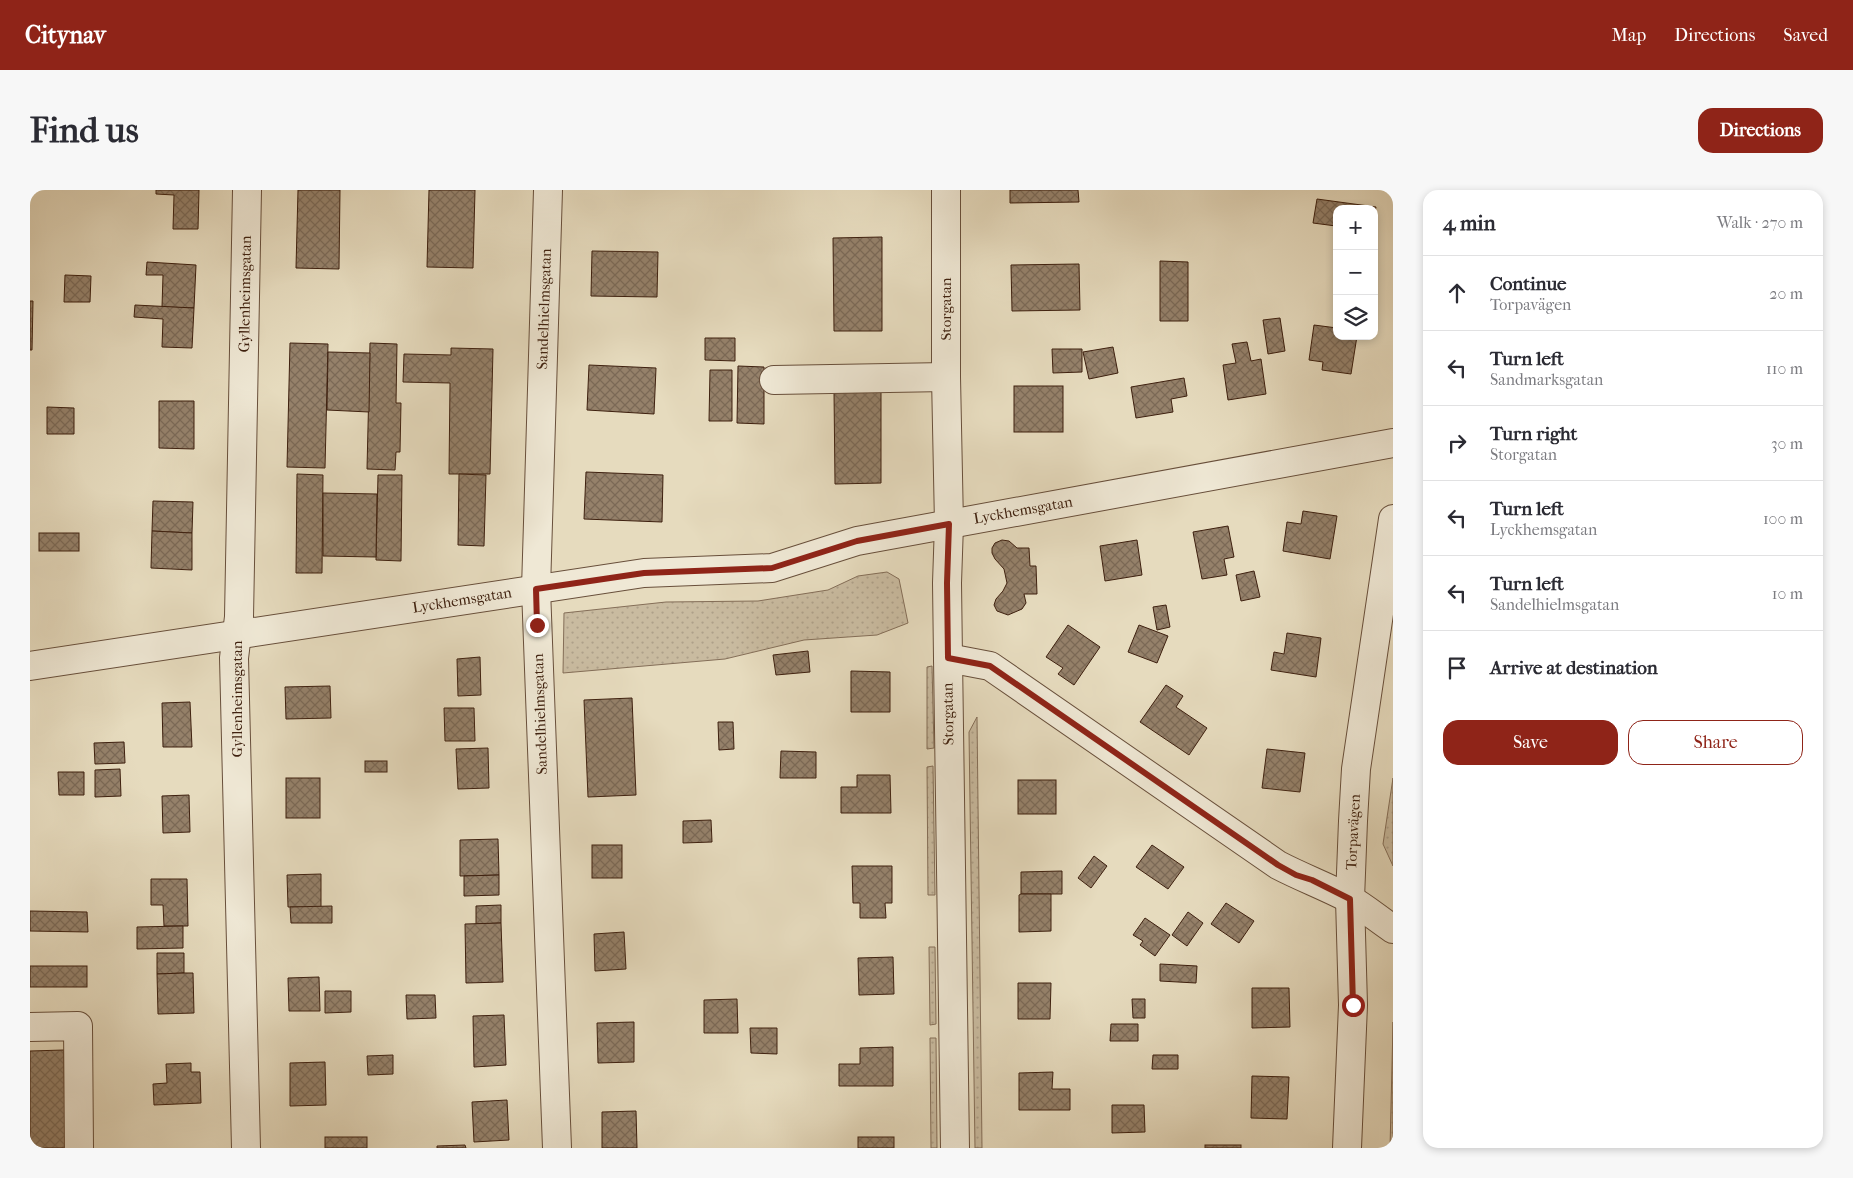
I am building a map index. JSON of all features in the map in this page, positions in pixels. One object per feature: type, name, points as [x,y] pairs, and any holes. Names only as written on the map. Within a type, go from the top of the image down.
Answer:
[{"type":"street","name":"Gyllenheimsgatan","points":[[246,1148],[234,658],[239,617],[247,190]]},
{"type":"street","name":"Sandelhielmsgatan","points":[[548,190],[536,589],[557,1148]]},
{"type":"street","name":"Storgatan","points":[[946,190],[946,376],[949,524],[947,583],[955,1148]]},
{"type":"street","points":[[774,380],[946,376]]},
{"type":"street","name":"Lyckhemsgatan","points":[[30,666],[644,573],[772,568],[857,541],[1393,443]]},
{"type":"street","name":"Torpavägen","points":[[1347,1148],[1353,1005],[1350,899],[1356,769],[1393,520]]},
{"type":"street","points":[[948,658],[990,666],[1278,865],[1350,899],[1393,929]]},
{"type":"street","points":[[30,1026],[78,1026],[79,1148]]},
{"type":"shaded area","points":[[887,572],[899,579],[908,623],[877,635],[804,640],[725,659],[563,673],[564,613],[666,602],[758,601],[828,590],[858,576]]},
{"type":"shaded area","points":[[932,666],[934,748],[927,749],[927,667]]},
{"type":"shaded area","points":[[977,717],[982,1148],[975,1148],[969,732]]},
{"type":"shaded area","points":[[933,766],[935,895],[928,895],[927,767]]},
{"type":"shaded area","points":[[1393,778],[1393,866],[1383,844]]},
{"type":"shaded area","points":[[929,947],[935,947],[936,1024],[930,1025]]},
{"type":"shaded area","points":[[1393,1024],[1393,1148],[1390,1148]]},
{"type":"shaded area","points":[[930,1038],[936,1038],[937,1148],[931,1148]]},
{"type":"building","points":[[156,190],[199,190],[198,229],[173,229],[174,195],[156,194]]},
{"type":"building","points":[[298,190],[340,190],[339,269],[296,268]]},
{"type":"building","points":[[429,190],[475,190],[473,268],[427,267]]},
{"type":"building","points":[[1010,190],[1078,190],[1079,202],[1010,203]]},
{"type":"building","points":[[1317,199],[1361,205],[1333,205],[1333,226],[1313,223]]},
{"type":"building","points":[[882,237],[882,331],[834,331],[833,238]]},
{"type":"building","points":[[592,251],[658,252],[657,297],[591,296]]},
{"type":"building","points":[[1160,261],[1188,262],[1188,321],[1160,321]]},
{"type":"building","points":[[147,262],[196,265],[194,308],[162,307],[163,275],[146,275]]},
{"type":"building","points":[[1079,264],[1080,310],[1012,311],[1011,265]]},
{"type":"building","points":[[65,275],[91,276],[90,302],[64,302]]},
{"type":"building","points":[[30,301],[33,301],[32,350],[30,350]]},
{"type":"building","points":[[135,305],[194,308],[192,348],[162,347],[163,319],[134,317]]},
{"type":"building","points":[[1280,318],[1285,351],[1268,354],[1263,320]]},
{"type":"building","points":[[1314,325],[1333,327],[1333,340],[1356,340],[1351,374],[1322,370],[1323,362],[1309,360]]},
{"type":"building","points":[[705,338],[735,338],[735,361],[705,360]]},
{"type":"building","points":[[1247,342],[1251,361],[1261,359],[1266,394],[1228,400],[1223,365],[1236,363],[1232,344]]},
{"type":"building","points":[[290,343],[328,344],[325,468],[287,467]]},
{"type":"building","points":[[370,343],[397,344],[396,403],[401,403],[400,452],[396,452],[395,470],[367,469]]},
{"type":"building","points":[[1113,347],[1118,373],[1089,379],[1083,352]]},
{"type":"building","points":[[451,348],[493,349],[490,474],[449,474],[450,383],[403,382],[404,354],[451,355]]},
{"type":"building","points":[[1052,349],[1082,349],[1082,372],[1053,373]]},
{"type":"building","points":[[328,352],[370,353],[369,412],[327,410]]},
{"type":"building","points":[[589,365],[656,368],[654,414],[587,410]]},
{"type":"building","points":[[738,366],[764,367],[764,424],[737,423]]},
{"type":"building","points":[[710,370],[732,370],[732,421],[709,421]]},
{"type":"building","points":[[1184,378],[1187,396],[1171,399],[1173,412],[1136,418],[1131,387]]},
{"type":"building","points":[[1014,386],[1063,386],[1063,432],[1014,432]]},
{"type":"building","points":[[834,392],[881,392],[881,483],[835,484]]},
{"type":"building","points":[[159,401],[194,401],[194,449],[159,448]]},
{"type":"building","points":[[47,407],[74,408],[74,434],[47,434]]},
{"type":"building","points":[[586,472],[663,475],[662,522],[584,519]]},
{"type":"building","points":[[297,474],[323,475],[322,573],[296,573]]},
{"type":"building","points":[[459,474],[486,475],[484,546],[458,545]]},
{"type":"building","points":[[378,475],[402,475],[401,561],[376,560]]},
{"type":"building","points":[[323,493],[377,494],[376,557],[323,556]]},
{"type":"building","points":[[153,501],[193,502],[192,533],[152,531]]},
{"type":"building","points":[[1303,511],[1337,516],[1330,559],[1283,551],[1287,522],[1301,524]]},
{"type":"building","points":[[1228,526],[1234,557],[1224,559],[1227,575],[1202,579],[1193,532]]},
{"type":"building","points":[[152,531],[192,533],[192,570],[151,568]]},
{"type":"building","points":[[39,533],[79,533],[79,551],[39,551]]},
{"type":"building","points":[[1002,540],[1009,541],[1017,548],[1029,548],[1030,566],[1036,566],[1037,594],[1024,594],[1026,603],[1022,609],[1008,615],[997,611],[994,605],[1007,583],[1004,569],[992,553],[995,543]]},
{"type":"building","points":[[1137,540],[1142,575],[1105,581],[1100,546]]},
{"type":"building","points":[[1254,571],[1260,597],[1241,601],[1236,575]]},
{"type":"building","points":[[1166,605],[1170,627],[1157,630],[1153,607]]},
{"type":"building","points":[[1068,625],[1100,647],[1074,685],[1058,674],[1063,668],[1046,657]]},
{"type":"building","points":[[1139,625],[1168,636],[1157,663],[1128,652]]},
{"type":"building","points":[[1287,633],[1321,638],[1316,677],[1271,670],[1274,652],[1284,654]]},
{"type":"building","points":[[808,651],[810,672],[776,675],[773,655]]},
{"type":"building","points":[[480,657],[481,695],[458,696],[457,659]]},
{"type":"building","points":[[851,671],[890,672],[890,712],[851,712]]},
{"type":"building","points":[[1166,685],[1183,696],[1176,707],[1207,728],[1189,755],[1140,722]]},
{"type":"building","points":[[330,686],[331,718],[286,719],[285,687]]},
{"type":"building","points":[[632,698],[636,795],[588,797],[584,700]]},
{"type":"building","points":[[190,702],[192,747],[163,747],[162,703]]},
{"type":"building","points":[[444,708],[474,708],[475,741],[445,741]]},
{"type":"building","points":[[718,722],[733,722],[734,749],[719,750]]},
{"type":"building","points":[[124,742],[125,763],[95,764],[94,743]]},
{"type":"building","points":[[488,748],[489,788],[458,789],[456,749]]},
{"type":"building","points":[[1267,749],[1305,753],[1300,792],[1262,788]]},
{"type":"building","points":[[781,751],[816,752],[816,778],[780,778]]},
{"type":"building","points":[[365,761],[387,761],[387,772],[365,772]]},
{"type":"building","points":[[120,769],[121,796],[95,797],[95,770]]},
{"type":"building","points":[[58,772],[84,772],[84,795],[59,795]]},
{"type":"building","points":[[857,775],[890,775],[891,813],[841,813],[841,787],[857,787]]},
{"type":"building","points":[[286,778],[320,778],[320,818],[286,818]]},
{"type":"building","points":[[1018,780],[1056,780],[1056,814],[1018,814]]},
{"type":"building","points":[[189,795],[190,832],[163,833],[162,796]]},
{"type":"building","points":[[711,820],[712,842],[683,843],[683,821]]},
{"type":"building","points":[[498,839],[499,875],[460,876],[460,840]]},
{"type":"building","points":[[592,845],[622,845],[622,878],[592,878]]},
{"type":"building","points":[[1152,845],[1184,867],[1168,889],[1136,867]]},
{"type":"building","points":[[1094,856],[1107,866],[1091,888],[1078,878]]},
{"type":"building","points":[[852,866],[892,866],[892,903],[885,903],[886,918],[860,918],[860,903],[853,903]]},
{"type":"building","points":[[1062,871],[1062,894],[1021,894],[1021,872]]},
{"type":"building","points":[[321,874],[321,907],[288,907],[287,875]]},
{"type":"building","points":[[499,875],[499,895],[464,896],[464,876]]},
{"type":"building","points":[[151,879],[187,879],[188,926],[164,926],[163,905],[151,905]]},
{"type":"building","points":[[1051,894],[1051,931],[1019,932],[1019,895]]},
{"type":"building","points":[[1226,903],[1254,921],[1239,943],[1211,924]]},
{"type":"building","points":[[501,905],[501,923],[476,924],[476,906]]},
{"type":"building","points":[[332,906],[332,923],[291,923],[290,907]]},
{"type":"building","points":[[30,911],[87,912],[88,932],[30,931]]},
{"type":"building","points":[[1188,912],[1203,923],[1187,946],[1172,935]]},
{"type":"building","points":[[1145,918],[1170,935],[1155,956],[1140,945],[1143,941],[1133,935]]},
{"type":"building","points":[[501,923],[503,982],[466,983],[465,924]]},
{"type":"building","points":[[183,926],[183,948],[137,949],[137,927]]},
{"type":"building","points":[[624,932],[626,969],[595,971],[594,934]]},
{"type":"building","points":[[157,953],[184,953],[184,973],[157,974]]},
{"type":"building","points":[[893,957],[894,994],[859,995],[858,958]]},
{"type":"building","points":[[1160,964],[1197,966],[1196,983],[1160,981]]},
{"type":"building","points":[[30,966],[87,966],[87,987],[30,987]]},
{"type":"building","points":[[193,973],[194,1013],[158,1014],[157,974]]},
{"type":"building","points":[[319,977],[320,1011],[289,1011],[288,978]]},
{"type":"building","points":[[1018,983],[1051,983],[1050,1019],[1018,1019]]},
{"type":"building","points":[[1252,988],[1289,988],[1290,1027],[1252,1028]]},
{"type":"building","points":[[325,991],[351,991],[351,1012],[325,1013]]},
{"type":"building","points":[[406,995],[435,995],[436,1018],[407,1019]]},
{"type":"building","points":[[737,999],[738,1033],[704,1033],[704,1000]]},
{"type":"building","points":[[1132,999],[1145,999],[1145,1018],[1133,1018]]},
{"type":"building","points":[[504,1015],[506,1065],[474,1067],[473,1016]]},
{"type":"building","points":[[634,1022],[634,1062],[598,1063],[597,1023]]},
{"type":"building","points":[[1111,1024],[1138,1024],[1138,1041],[1110,1041]]},
{"type":"building","points":[[750,1028],[777,1028],[777,1054],[751,1053]]},
{"type":"building","points":[[893,1047],[893,1086],[839,1086],[839,1064],[860,1064],[860,1048]]},
{"type":"building","points":[[64,1050],[65,1148],[30,1148],[30,1051]]},
{"type":"building","points":[[393,1055],[393,1074],[368,1075],[367,1056]]},
{"type":"building","points":[[1153,1055],[1178,1055],[1178,1069],[1152,1069]]},
{"type":"building","points":[[325,1062],[326,1105],[290,1106],[290,1063]]},
{"type":"building","points":[[191,1063],[191,1072],[200,1072],[201,1103],[154,1105],[153,1084],[167,1083],[166,1064]]},
{"type":"building","points":[[1053,1072],[1052,1089],[1070,1089],[1070,1110],[1019,1110],[1019,1073]]},
{"type":"building","points":[[1252,1076],[1289,1077],[1287,1119],[1251,1118]]},
{"type":"building","points":[[507,1100],[509,1140],[474,1142],[472,1102]]},
{"type":"building","points":[[1112,1105],[1144,1105],[1145,1132],[1112,1133]]},
{"type":"building","points":[[636,1111],[637,1148],[602,1148],[602,1112]]},
{"type":"building","points":[[325,1137],[367,1137],[367,1148],[325,1148]]},
{"type":"building","points":[[858,1137],[894,1137],[894,1148],[858,1148]]},
{"type":"building","points":[[465,1145],[466,1148],[437,1148],[437,1146]]},
{"type":"building","points":[[1205,1145],[1241,1145],[1241,1148],[1205,1148]]},
{"type":"route","points":[[537,625],[536,589],[644,573],[772,568],[857,541],[949,524],[947,583],[948,658],[990,666],[1278,865],[1350,899],[1353,1005]]}]
